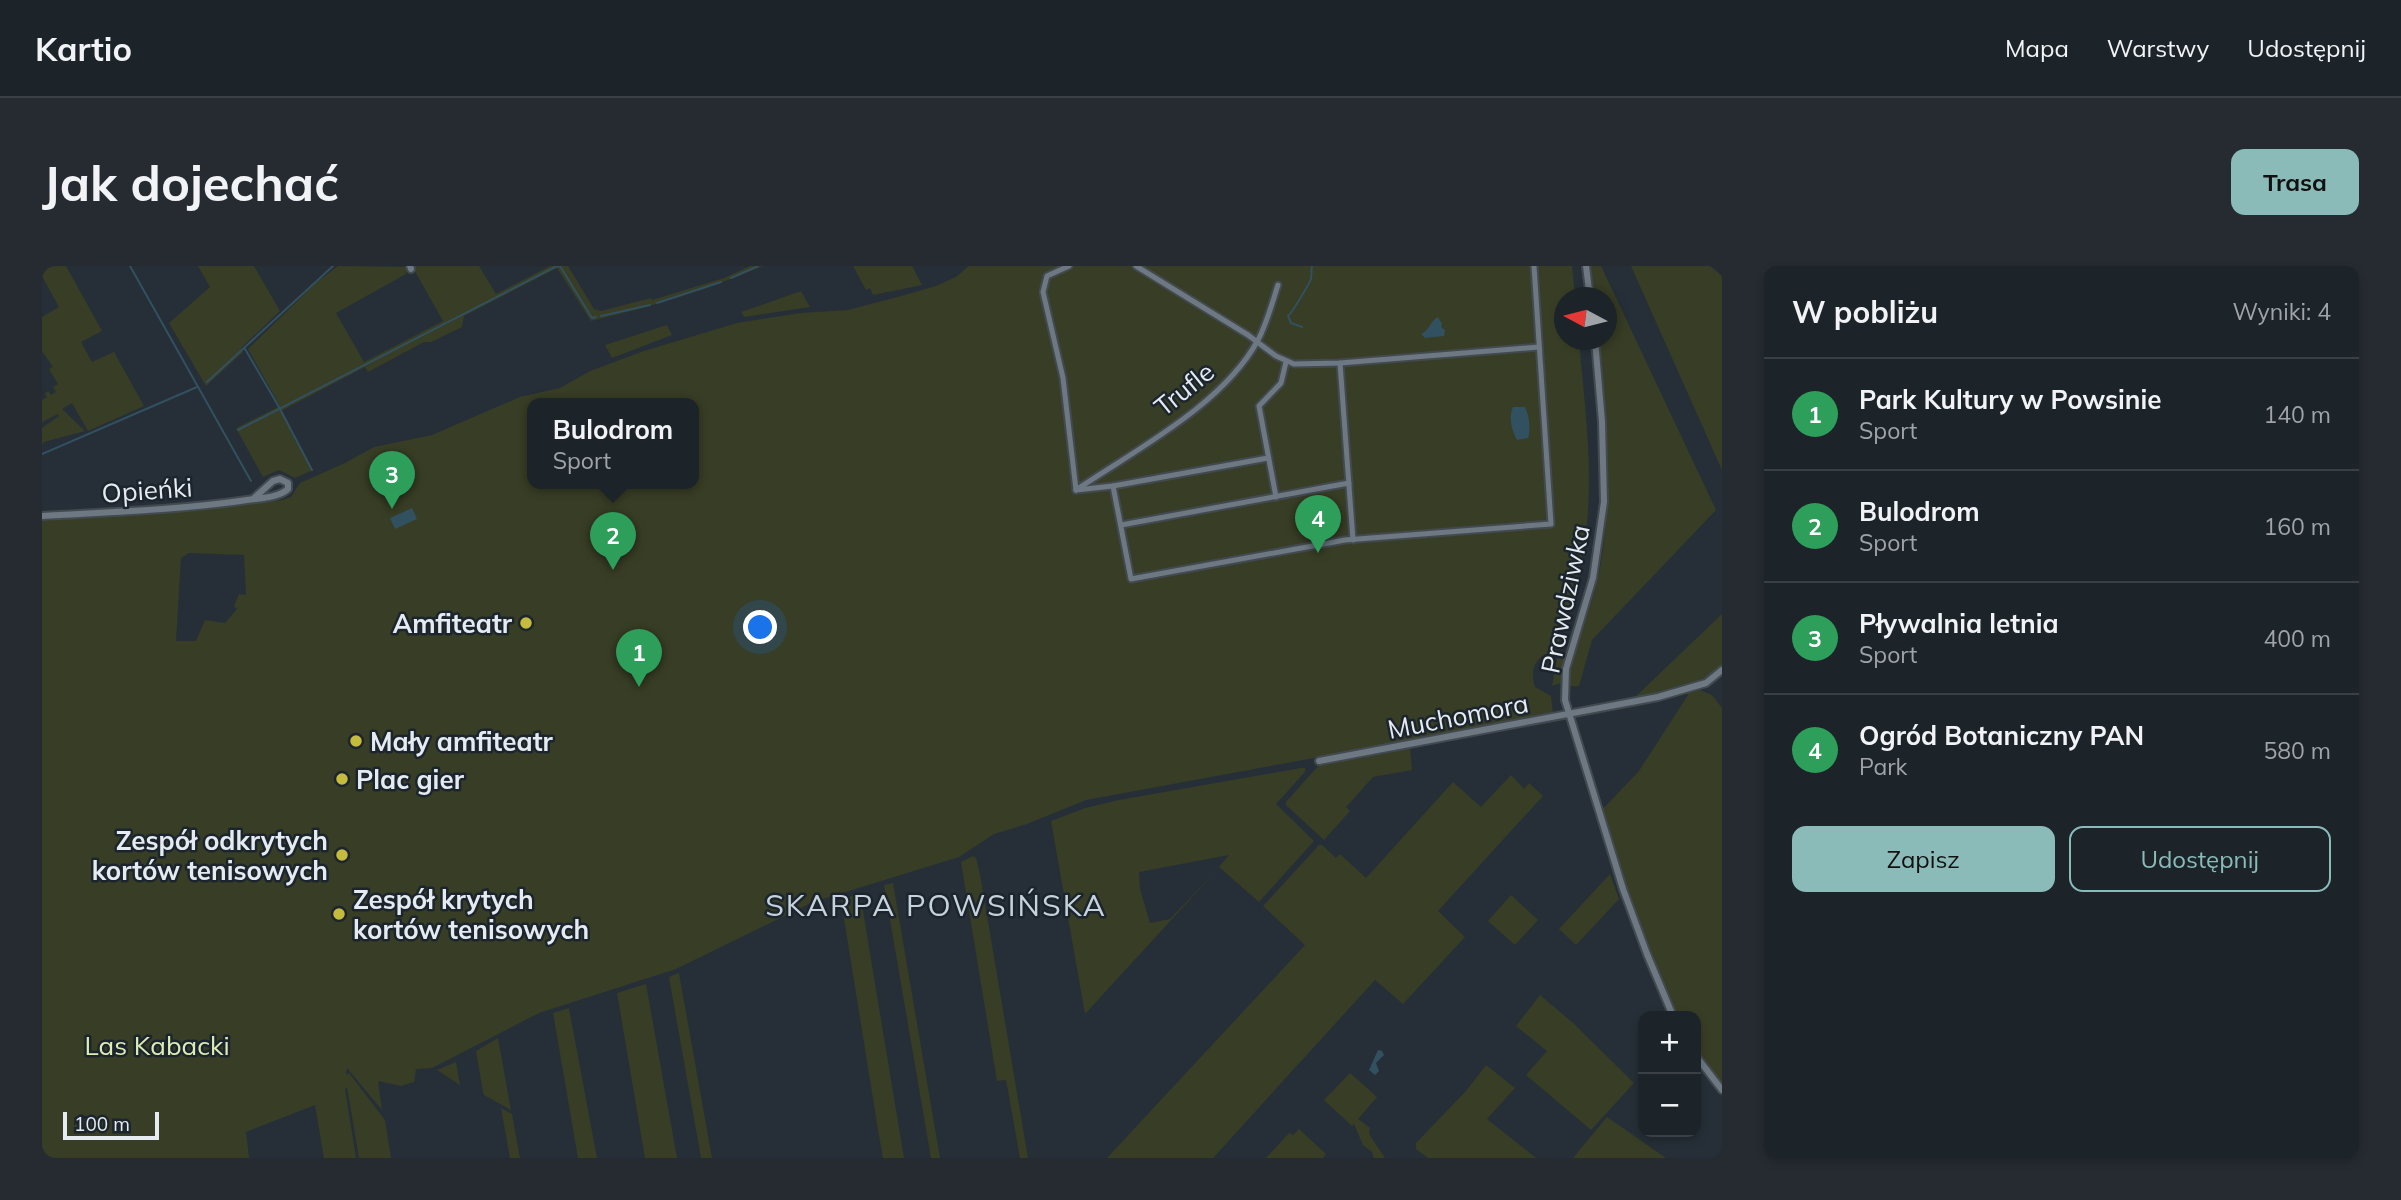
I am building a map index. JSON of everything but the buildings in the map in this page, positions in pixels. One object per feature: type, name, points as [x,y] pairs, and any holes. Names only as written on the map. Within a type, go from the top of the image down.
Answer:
[{"type":"street","points":[[1069,266],[1047,276],[1043,292],[1063,378],[1076,490],[1113,486],[1268,458]]},
{"type":"street","points":[[1136,266],[1286,362],[1302,365],[1340,363],[1539,347]]},
{"type":"street","points":[[1113,486],[1131,579],[1353,540],[1551,524],[1534,266]]},
{"type":"street","points":[[1586,266],[1589,287]]},
{"type":"street","name":"Trufle","points":[[1076,490],[1202,406],[1230,378],[1257,343],[1278,285]]},
{"type":"street","name":"Prawdziwka","points":[[1596,350],[1603,436],[1604,502],[1593,578],[1566,669],[1564,693],[1568,715],[1623,889],[1671,1011]]},
{"type":"street","points":[[1276,497],[1259,406],[1281,383],[1286,362]]},
{"type":"street","points":[[1340,363],[1353,540]]},
{"type":"street","name":"Opieńki","points":[[42,516],[180,508],[253,499],[282,494],[288,489],[288,484],[280,479],[273,481],[253,499]]},
{"type":"street","points":[[1121,525],[1349,483]]},
{"type":"street","name":"Muchomora","points":[[1319,761],[1658,697],[1706,683],[1722,670]]},
{"type":"street","points":[[1701,1063],[1722,1090]]},
{"type":"green space","points":[[42,266],[66,266],[102,331],[81,342],[92,362],[114,352],[144,406],[88,431],[72,403],[62,409],[85,431],[44,442],[42,445],[42,428],[59,416],[58,414],[42,422],[42,400],[47,397],[45,393],[48,391],[51,395],[56,392],[53,387],[58,384],[49,369],[53,367],[42,351],[42,317],[59,307],[42,276]]},
{"type":"green space","points":[[198,266],[254,266],[280,311],[241,348],[243,352],[206,386],[169,323],[210,287]]},
{"type":"green space","points":[[338,266],[408,267],[406,274],[336,313],[364,362],[443,321],[412,266],[479,266],[496,294],[550,266],[568,266],[594,309],[601,311],[651,298],[652,300],[724,278],[750,266],[763,266],[678,297],[591,321],[557,268],[464,316],[462,327],[431,342],[424,342],[368,372],[365,367],[281,411],[313,470],[295,478],[279,470],[263,477],[236,428],[280,406],[248,349],[318,281]]},
{"type":"green space","points":[[853,266],[912,266],[922,285],[873,295],[870,288],[866,290]]},
{"type":"green space","name":"Las Kabacki","points":[[969,266],[1572,266],[1574,287],[1554,287],[1554,350],[1580,350],[1587,431],[1589,500],[1582,555],[1557,649],[1544,655],[1534,667],[1535,687],[1551,696],[1553,714],[1086,800],[994,834],[959,857],[813,902],[676,969],[539,1013],[432,1068],[416,1069],[414,1082],[401,1086],[378,1081],[382,1110],[347,1068],[346,1075],[349,1073],[385,1120],[391,1158],[359,1158],[347,1087],[345,1089],[356,1158],[324,1158],[315,1105],[246,1132],[249,1158],[42,1158],[42,521],[207,509],[282,500],[291,497],[300,483],[374,447],[432,435],[520,397],[560,388],[590,371],[644,351],[737,323],[801,313],[848,310],[936,286],[956,277]],"holes":[[[189,553],[244,555],[246,595],[239,594],[234,606],[237,609],[225,623],[205,620],[196,641],[176,641],[181,558]]]},
{"type":"green space","points":[[1590,266],[1601,266],[1611,287],[1593,287]]},
{"type":"green space","points":[[1631,266],[1710,266],[1722,276],[1722,470]]},
{"type":"green space","points":[[801,291],[810,307],[744,317],[741,312]]},
{"type":"green space","points":[[1617,300],[1716,510],[1592,640],[1579,686],[1568,686],[1574,656],[1597,583],[1604,539],[1608,482],[1600,350],[1617,350]]},
{"type":"green space","points":[[667,325],[672,335],[612,358],[605,345]]},
{"type":"green space","points":[[1722,614],[1722,668],[1679,688],[1632,700]]},
{"type":"green space","points":[[1568,655],[1561,683],[1552,686],[1557,659]]},
{"type":"green space","points":[[1700,690],[1712,695],[1722,708],[1722,1083],[1701,1056],[1701,1011],[1676,1011],[1637,915],[1601,811],[1639,771],[1688,695],[1687,692]]},
{"type":"green space","points":[[1410,748],[1412,770],[1373,777],[1346,807],[1350,811],[1324,840],[1286,805],[1320,764]]},
{"type":"green space","points":[[1305,768],[1305,772],[1276,804],[1314,841],[1259,902],[1219,867],[1229,855],[1139,872],[1140,889],[1150,923],[1170,919],[1217,870],[1085,1014],[1051,821],[1085,808],[1119,800]]},
{"type":"green space","points":[[1511,775],[1524,789],[1529,783],[1543,796],[1438,911],[1465,937],[1403,1004],[1375,980],[1213,1158],[1107,1158],[1305,945],[1263,906],[1319,845],[1336,858],[1340,854],[1366,878],[1453,782],[1481,807]]},
{"type":"green space","points":[[973,856],[980,874],[1028,1158],[1020,1158],[1006,1080],[997,1081],[961,862]]},
{"type":"green space","points":[[1610,874],[1619,899],[1576,945],[1559,929]]},
{"type":"green space","points":[[893,883],[940,1158],[931,1158],[884,885]]},
{"type":"green space","points":[[860,893],[904,1158],[883,1158],[878,1130],[841,900]]},
{"type":"green space","points":[[1511,895],[1538,920],[1515,945],[1488,921]]},
{"type":"green space","points":[[679,973],[712,1158],[701,1158],[669,977]]},
{"type":"green space","points":[[646,984],[677,1158],[645,1158],[617,993]]},
{"type":"green space","points":[[1540,995],[1573,1023],[1634,1083],[1591,1130],[1526,1075],[1547,1051],[1516,1026]]},
{"type":"green space","points":[[569,1008],[597,1158],[578,1158],[553,1013]]},
{"type":"green space","points":[[498,1038],[511,1110],[483,1092],[476,1051]]},
{"type":"green space","points":[[456,1062],[460,1085],[437,1070]]},
{"type":"green space","points":[[1486,1065],[1515,1088],[1487,1119],[1536,1158],[1428,1158],[1416,1149],[1416,1143],[1466,1091]]},
{"type":"green space","points":[[1350,1073],[1377,1097],[1358,1119],[1370,1128],[1369,1134],[1385,1158],[1374,1158],[1372,1152],[1363,1145],[1354,1124],[1352,1126],[1324,1100]]},
{"type":"green space","points":[[501,1108],[512,1114],[520,1158],[510,1158]]},
{"type":"green space","points":[[1607,1117],[1666,1158],[1573,1158]]},
{"type":"green space","points":[[1299,1129],[1326,1154],[1323,1158],[1266,1158],[1289,1133],[1293,1135]]},
{"type":"water","points":[[1438,317],[1445,330],[1444,336],[1425,338],[1421,334]]},
{"type":"water","points":[[1513,407],[1525,407],[1529,422],[1528,438],[1517,440],[1515,436],[1511,419]]},
{"type":"water","points":[[412,508],[417,519],[395,529],[390,518]]},
{"type":"water","points":[[1378,1050],[1384,1055],[1376,1063],[1379,1071],[1375,1075],[1369,1070]]},
{"type":"waterway","points":[[130,266],[251,481]]},
{"type":"waterway","points":[[207,382],[333,266]]},
{"type":"waterway","points":[[238,430],[555,267],[560,266],[592,318],[596,317]]},
{"type":"waterway","points":[[731,278],[758,266]]},
{"type":"waterway","points":[[1302,327],[1291,323],[1288,316],[1311,279],[1312,266]]},
{"type":"waterway","points":[[657,303],[721,282]]},
{"type":"waterway","points":[[601,316],[650,305]]},
{"type":"waterway","points":[[245,349],[312,470]]},
{"type":"waterway","points":[[42,454],[197,387]]},
{"type":"place","name":"Pływalnia letnia","points":[[392,509]]},
{"type":"place","name":"Ogród Botaniczny PAN","points":[[1318,553]]},
{"type":"place","name":"Bulodrom","points":[[613,570]]},
{"type":"place","name":"Amfiteatr","points":[[526,623]]},
{"type":"place","name":"Park Kultury w Powsinie","points":[[639,687]]},
{"type":"place","name":"Mały amfiteatr","points":[[356,741]]},
{"type":"place","name":"Plac gier","points":[[342,779]]},
{"type":"place","name":"Zespół odkrytych kortów tenisowych","points":[[342,855]]},
{"type":"place","name":"Zespół krytych kortów tenisowych","points":[[339,914]]},
{"type":"district","name":"SKARPA POWSIŃSKA","points":[[936,905]]}]
